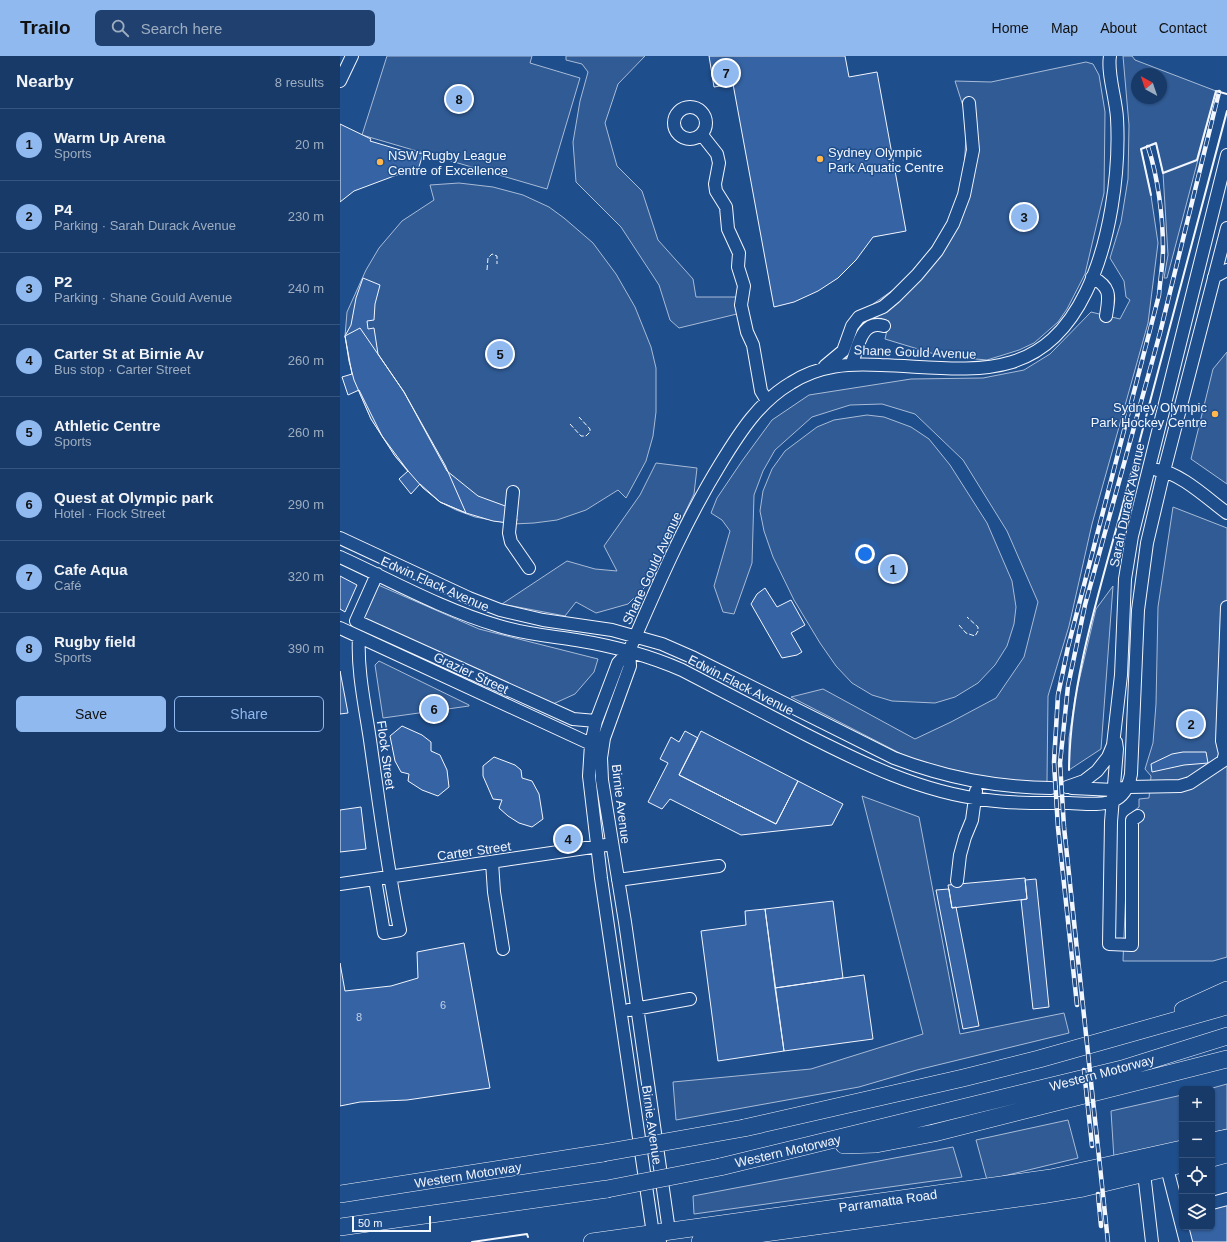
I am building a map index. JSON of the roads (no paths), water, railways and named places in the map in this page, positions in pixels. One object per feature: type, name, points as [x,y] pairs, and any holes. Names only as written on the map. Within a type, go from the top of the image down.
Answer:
[{"type":"highway","name":"Western Motorway","points":[[340,1194],[603,1153],[744,1128],[963,1078],[1130,1034],[1226,995]]},
{"type":"highway","name":"Western Motorway","points":[[340,1227],[607,1189],[720,1168],[742,1161],[810,1146],[1122,1069],[1227,1036]]},
{"type":"highway","points":[[1124,1085],[1227,1046]]},
{"type":"highway","points":[[810,1146],[876,1144],[898,1140],[1227,1059]]},
{"type":"highway","points":[[1215,1140],[1227,1138]]},
{"type":"highway","name":"Parramatta Road","points":[[592,1242],[660,1235],[1044,1180],[1112,1166],[1179,1150]]},
{"type":"highway","points":[[1215,1157],[1227,1154]]},
{"type":"highway","name":"Parramatta Road","points":[[700,1242],[1041,1195],[1084,1188],[1174,1166]]},
{"type":"street","points":[[340,81],[352,56]]},
{"type":"street","name":"Shane Gould Avenue","points":[[629,651],[694,510],[743,428],[767,401],[790,383],[822,368],[852,364],[980,369],[1000,366],[1018,361],[1037,352],[1053,340],[1066,326],[1086,293],[1110,218],[1118,156],[1117,116],[1110,56]]},
{"type":"street","points":[[822,368],[840,355],[846,346],[856,320],[865,313],[883,307],[896,297],[917,275],[937,251],[953,224],[964,195],[973,150],[969,104]]},
{"type":"street","points":[[702,135],[717,154],[719,163],[715,184],[716,191],[726,207],[728,229],[739,252],[738,267],[744,286],[741,304],[747,332],[753,344],[761,391],[767,401]]},
{"type":"street","name":"Sarah Durack Avenue","points":[[1114,795],[1067,787],[1080,783],[1090,777],[1101,767],[1111,751],[1115,737],[1121,675],[1125,579],[1132,536],[1227,155]]},
{"type":"street","points":[[1114,795],[1123,795],[1128,787],[1132,755],[1138,610],[1147,543],[1164,471],[1227,228]]},
{"type":"street","points":[[1205,248],[1221,252]]},
{"type":"street","points":[[1214,277],[1227,270]]},
{"type":"street","points":[[1092,277],[1102,282],[1107,289],[1109,297],[1106,316]]},
{"type":"street","points":[[852,364],[863,333],[867,327],[873,324],[884,326]]},
{"type":"street","points":[[846,346],[852,364]]},
{"type":"street","points":[[1148,469],[1164,471],[1190,486],[1227,513]]},
{"type":"street","points":[[513,492],[509,533],[511,542],[529,568]]},
{"type":"street","name":"Edwin Flack Avenue","points":[[340,538],[469,598],[500,610],[543,620],[612,630],[662,644],[694,658],[894,758],[952,777],[977,782],[1010,787],[1050,788]]},
{"type":"street","name":"Edwin Flack Avenue","points":[[340,557],[462,614],[498,626],[519,632],[577,641],[629,651],[655,658],[682,670],[849,756],[890,775],[918,785],[975,798],[1023,804],[1096,804],[1114,795]]},
{"type":"street","points":[[377,574],[356,621],[574,719],[596,722]]},
{"type":"street","points":[[1128,787],[1180,786],[1190,783],[1223,761],[1225,754],[1222,741],[1227,607]]},
{"type":"street","name":"Grazier Street","points":[[340,628],[596,739]]},
{"type":"street","name":"Flock Street","points":[[359,636],[358,650],[389,877],[400,930],[384,933],[375,880]]},
{"type":"street","name":"Birnie Avenue","points":[[629,651],[618,663],[596,722],[596,739],[589,776],[652,1227],[660,1235],[668,1224],[618,880],[611,844],[602,780],[601,758],[596,739],[630,666],[629,651]]},
{"type":"street","points":[[1115,737],[1117,749],[1108,944],[1132,945],[1132,820],[1138,816]]},
{"type":"street","points":[[957,881],[964,837],[972,820],[977,782]]},
{"type":"street","name":"Carter Street","points":[[340,884],[611,844]]},
{"type":"street","points":[[492,862],[494,892],[503,949]]},
{"type":"street","points":[[618,880],[719,866]]},
{"type":"street","points":[[621,1011],[690,999]]},
{"type":"street","points":[[1174,1166],[1179,1204]]},
{"type":"street","points":[[1144,1173],[1152,1242]]},
{"type":"street","points":[[1215,1202],[1227,1199]]},
{"type":"street","points":[[340,1235],[428,1214]]},
{"type":"street","points":[[1184,1230],[1186,1242]]},
{"type":"railway","points":[[1108,1242],[1064,827],[1060,763],[1068,686],[1085,605],[1160,333],[1219,92]]},
{"type":"railway","points":[[1077,1005],[1058,828],[1054,762],[1058,695],[1068,647],[1159,295],[1163,255],[1163,237],[1157,184],[1148,147]]},
{"type":"railway","points":[[1084,1070],[1092,1146]]},
{"type":"railway","points":[[1098,1194],[1101,1226]]},
{"type":"place","name":"Cafe Aqua","points":[[726,73]]},
{"type":"place","name":"Rugby field","points":[[459,99]]},
{"type":"place","name":"Sydney Olympic Park Aquatic Centre","points":[[820,159]]},
{"type":"place","name":"NSW Rugby League Centre of Excellence","points":[[380,162]]},
{"type":"place","name":"P2","points":[[1024,217]]},
{"type":"place","name":"Athletic Centre","points":[[500,354]]},
{"type":"place","name":"Sydney Olympic Park Hockey Centre","points":[[1215,414]]},
{"type":"place","name":"Warm Up Arena","points":[[893,569]]},
{"type":"place","name":"Quest at Olympic park","points":[[434,709]]},
{"type":"place","name":"P4","points":[[1191,724]]},
{"type":"place","name":"Carter St at Birnie Av","points":[[568,839]]}]
